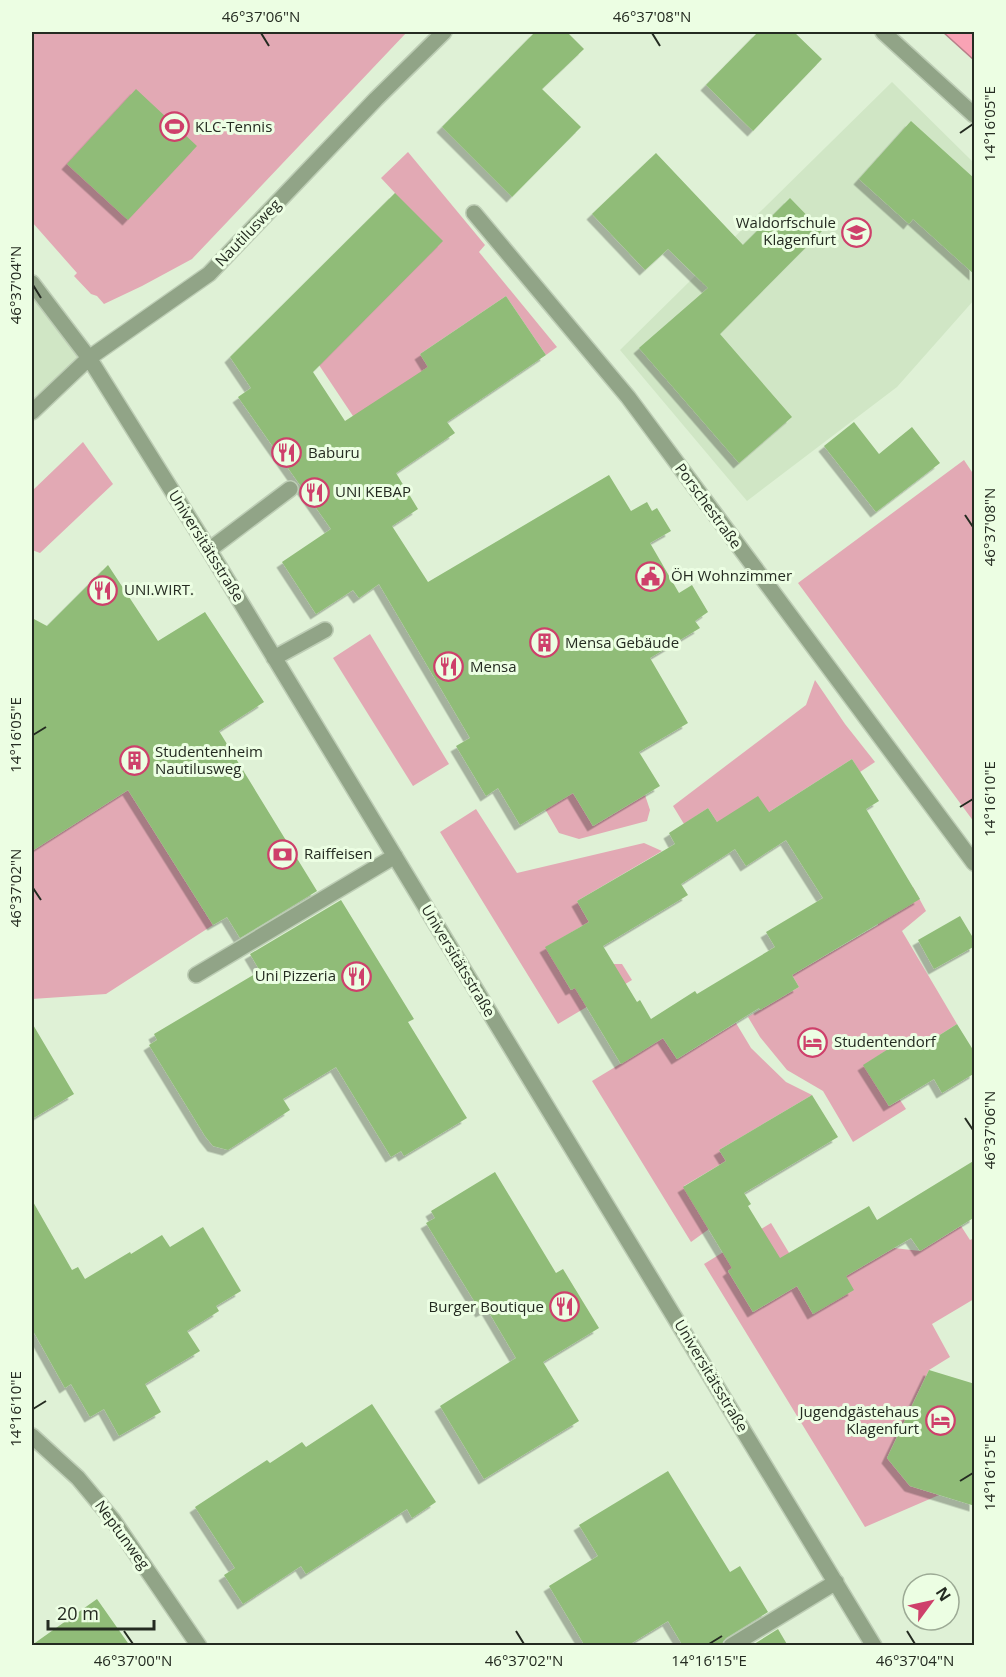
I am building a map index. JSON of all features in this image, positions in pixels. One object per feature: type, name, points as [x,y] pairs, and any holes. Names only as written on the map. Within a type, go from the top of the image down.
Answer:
[{"type":"street","name":"Nautilusweg","points":[[32,412],[89,358],[209,274],[376,99],[444,32]]},
{"type":"street","points":[[883,32],[975,115]]},
{"type":"street","name":"Porschestraße","points":[[474,213],[628,397],[975,863]]},
{"type":"street","name":"Universitätsstraße","points":[[32,283],[89,358],[209,549],[874,1646]]},
{"type":"street","points":[[209,549],[290,489]]},
{"type":"street","points":[[274,658],[325,630]]},
{"type":"street","points":[[196,975],[395,856]]},
{"type":"street","name":"Neptunweg","points":[[32,1436],[78,1478],[113,1520],[199,1646]]},
{"type":"street","points":[[730,1646],[836,1582]]},
{"type":"shaded area","name":"KLC-Tennis","points":[[32,32],[407,32],[192,259],[104,304],[74,276],[77,273],[32,222]]},
{"type":"shaded area","points":[[943,32],[974,32],[974,60]]},
{"type":"shaded area","name":"Waldorfschule Klagenfurt","points":[[892,82],[974,163],[974,300],[897,387],[747,501],[620,350]]},
{"type":"shaded area","points":[[408,152],[485,245],[479,252],[557,347],[546,355],[506,296],[420,354],[453,405],[353,416],[319,365],[395,193],[381,178]]},
{"type":"shaded area","points":[[32,284],[89,358],[32,412]]},
{"type":"shaded area","points":[[83,442],[113,484],[40,553],[32,550],[32,491]]},
{"type":"shaded area","points":[[964,460],[974,475],[974,822],[798,583]]},
{"type":"shaded area","points":[[370,634],[449,764],[413,786],[333,658]]},
{"type":"shaded area","points":[[815,680],[875,762],[860,772],[852,759],[769,812],[717,822],[708,808],[684,824],[673,806],[806,705]]},
{"type":"shaded area","points":[[128,790],[213,925],[106,994],[32,999],[32,851]]},
{"type":"shaded area","points":[[573,793],[593,826],[645,795],[650,810],[647,821],[579,839],[559,833],[545,809]]},
{"type":"shaded area","points":[[476,809],[517,873],[644,843],[662,851],[577,901],[589,922],[546,947],[571,990],[614,964],[622,964],[632,980],[558,1024],[440,832]]},
{"type":"shaded area","points":[[913,887],[926,911],[902,931],[957,1024],[916,1050],[907,1037],[864,1065],[889,1106],[900,1100],[906,1109],[853,1142],[823,1091],[787,1070],[760,1037],[748,1017],[799,987],[792,975],[878,925],[871,912]]},
{"type":"shaded area","points":[[736,1023],[751,1048],[786,1082],[812,1095],[719,1150],[726,1161],[684,1186],[709,1229],[691,1242],[592,1081],[663,1038],[677,1059]]},
{"type":"shaded area","points":[[771,1223],[797,1266],[740,1242]]},
{"type":"shaded area","points":[[961,1226],[970,1240],[974,1238],[974,1299],[932,1324],[950,1357],[929,1370],[887,1458],[910,1486],[939,1495],[865,1527],[704,1264],[730,1248],[740,1264],[728,1271],[753,1312],[797,1286],[813,1314],[846,1276],[894,1248],[920,1251]]},
{"type":"building","points":[[535,32],[567,32],[584,49],[542,89],[581,127],[512,197],[442,127]]},
{"type":"building","points":[[758,32],[794,32],[822,59],[753,131],[706,85]]},
{"type":"building","points":[[136,89],[197,146],[128,220],[67,164]]},
{"type":"building","points":[[911,121],[975,179],[975,275],[913,219],[909,224],[859,179]]},
{"type":"building","points":[[656,153],[743,245],[790,198],[822,231],[720,334],[792,417],[739,463],[639,348],[708,288],[668,249],[645,270],[592,214]]},
{"type":"building","points":[[395,193],[443,241],[313,372],[345,421],[428,367],[420,354],[506,296],[546,355],[447,422],[455,433],[396,473],[418,509],[392,526],[428,582],[609,475],[631,511],[647,502],[652,511],[657,508],[671,531],[650,543],[679,593],[692,585],[708,612],[695,621],[700,628],[650,658],[688,723],[639,752],[660,786],[593,826],[573,793],[520,825],[498,788],[486,796],[456,746],[470,738],[379,584],[359,598],[353,590],[316,614],[282,562],[331,529],[238,397],[251,388],[230,357]]},
{"type":"building","points":[[854,422],[879,454],[912,427],[940,463],[876,512],[824,446]]},
{"type":"building","name":"Studentenheim Nautilusweg","points":[[108,565],[158,641],[205,612],[264,702],[219,731],[317,891],[240,938],[227,917],[213,925],[128,790],[32,851],[32,618],[47,626]]},
{"type":"building","points":[[852,759],[879,801],[866,809],[920,899],[792,975],[799,987],[760,1010],[759,1008],[677,1059],[663,1038],[621,1064],[575,988],[571,990],[545,947],[589,922],[577,901],[675,844],[669,833],[708,808],[717,822],[758,796],[769,812]],"holes":[[[786,840],[823,898],[766,932],[775,947],[697,994],[695,991],[651,1019],[640,1000],[637,1002],[603,946],[688,895],[681,884],[735,849],[746,866]]]},
{"type":"building","points":[[341,900],[414,1019],[408,1022],[467,1118],[404,1156],[401,1151],[391,1157],[336,1067],[283,1099],[290,1110],[228,1150],[213,1146],[149,1045],[157,1040],[154,1034],[260,971],[250,954]]},
{"type":"building","points":[[960,916],[975,941],[975,946],[934,969],[918,940]]},
{"type":"building","points":[[32,1023],[74,1094],[32,1119]]},
{"type":"building","points":[[957,1024],[975,1053],[975,1073],[942,1093],[934,1079],[889,1106],[863,1065],[907,1037],[916,1050]]},
{"type":"building","points":[[812,1095],[838,1137],[744,1193],[751,1204],[748,1206],[780,1258],[869,1206],[877,1220],[975,1160],[975,1217],[920,1251],[911,1238],[846,1276],[854,1290],[813,1314],[797,1286],[753,1312],[728,1271],[732,1268],[683,1187],[726,1161],[719,1150]]},
{"type":"building","points":[[495,1172],[556,1273],[563,1269],[599,1328],[543,1362],[579,1421],[484,1479],[440,1406],[516,1358],[487,1309],[481,1312],[426,1223],[435,1218],[431,1211]]},
{"type":"building","points":[[32,1200],[72,1270],[78,1267],[85,1279],[162,1235],[170,1247],[203,1227],[241,1291],[216,1306],[219,1311],[187,1331],[200,1351],[145,1384],[161,1412],[119,1436],[104,1409],[90,1417],[71,1384],[65,1388],[32,1329]]},
{"type":"building","name":"Jugendgästehaus Klagenfurt","points":[[929,1370],[975,1384],[975,1506],[910,1486],[887,1458]]},
{"type":"building","points":[[372,1404],[436,1502],[412,1518],[407,1509],[306,1574],[301,1566],[243,1604],[224,1575],[235,1568],[195,1507],[267,1460],[270,1463],[302,1442],[306,1447]]},
{"type":"building","points":[[668,1471],[730,1572],[740,1566],[768,1612],[726,1638],[721,1646],[683,1646],[668,1621],[627,1646],[585,1646],[549,1586],[598,1556],[579,1525]]},
{"type":"building","points":[[97,1599],[130,1646],[32,1646],[32,1645]]},
{"type":"building","points":[[778,1629],[788,1646],[751,1646]]},
{"type":"place","name":"KLC-Tennis","points":[[174,127]]},
{"type":"place","name":"Waldorfschule Klagenfurt","points":[[857,232]]},
{"type":"place","name":"Baburu","points":[[287,453]]},
{"type":"place","name":"UNI KEBAP","points":[[314,492]]},
{"type":"place","name":"ÖH Wohnzimmer","points":[[650,576]]},
{"type":"place","name":"UNI.WIRT.","points":[[103,590]]},
{"type":"place","name":"Mensa Gebäude","points":[[544,643]]},
{"type":"place","name":"Mensa","points":[[449,667]]},
{"type":"place","name":"Studentenheim Nautilusweg","points":[[134,761]]},
{"type":"place","name":"Raiffeisen","points":[[283,854]]},
{"type":"place","name":"Uni Pizzeria","points":[[357,976]]},
{"type":"place","name":"Studentendorf","points":[[813,1042]]},
{"type":"place","name":"Burger Boutique","points":[[565,1307]]},
{"type":"place","name":"Jugendgästehaus Klagenfurt","points":[[940,1421]]}]
